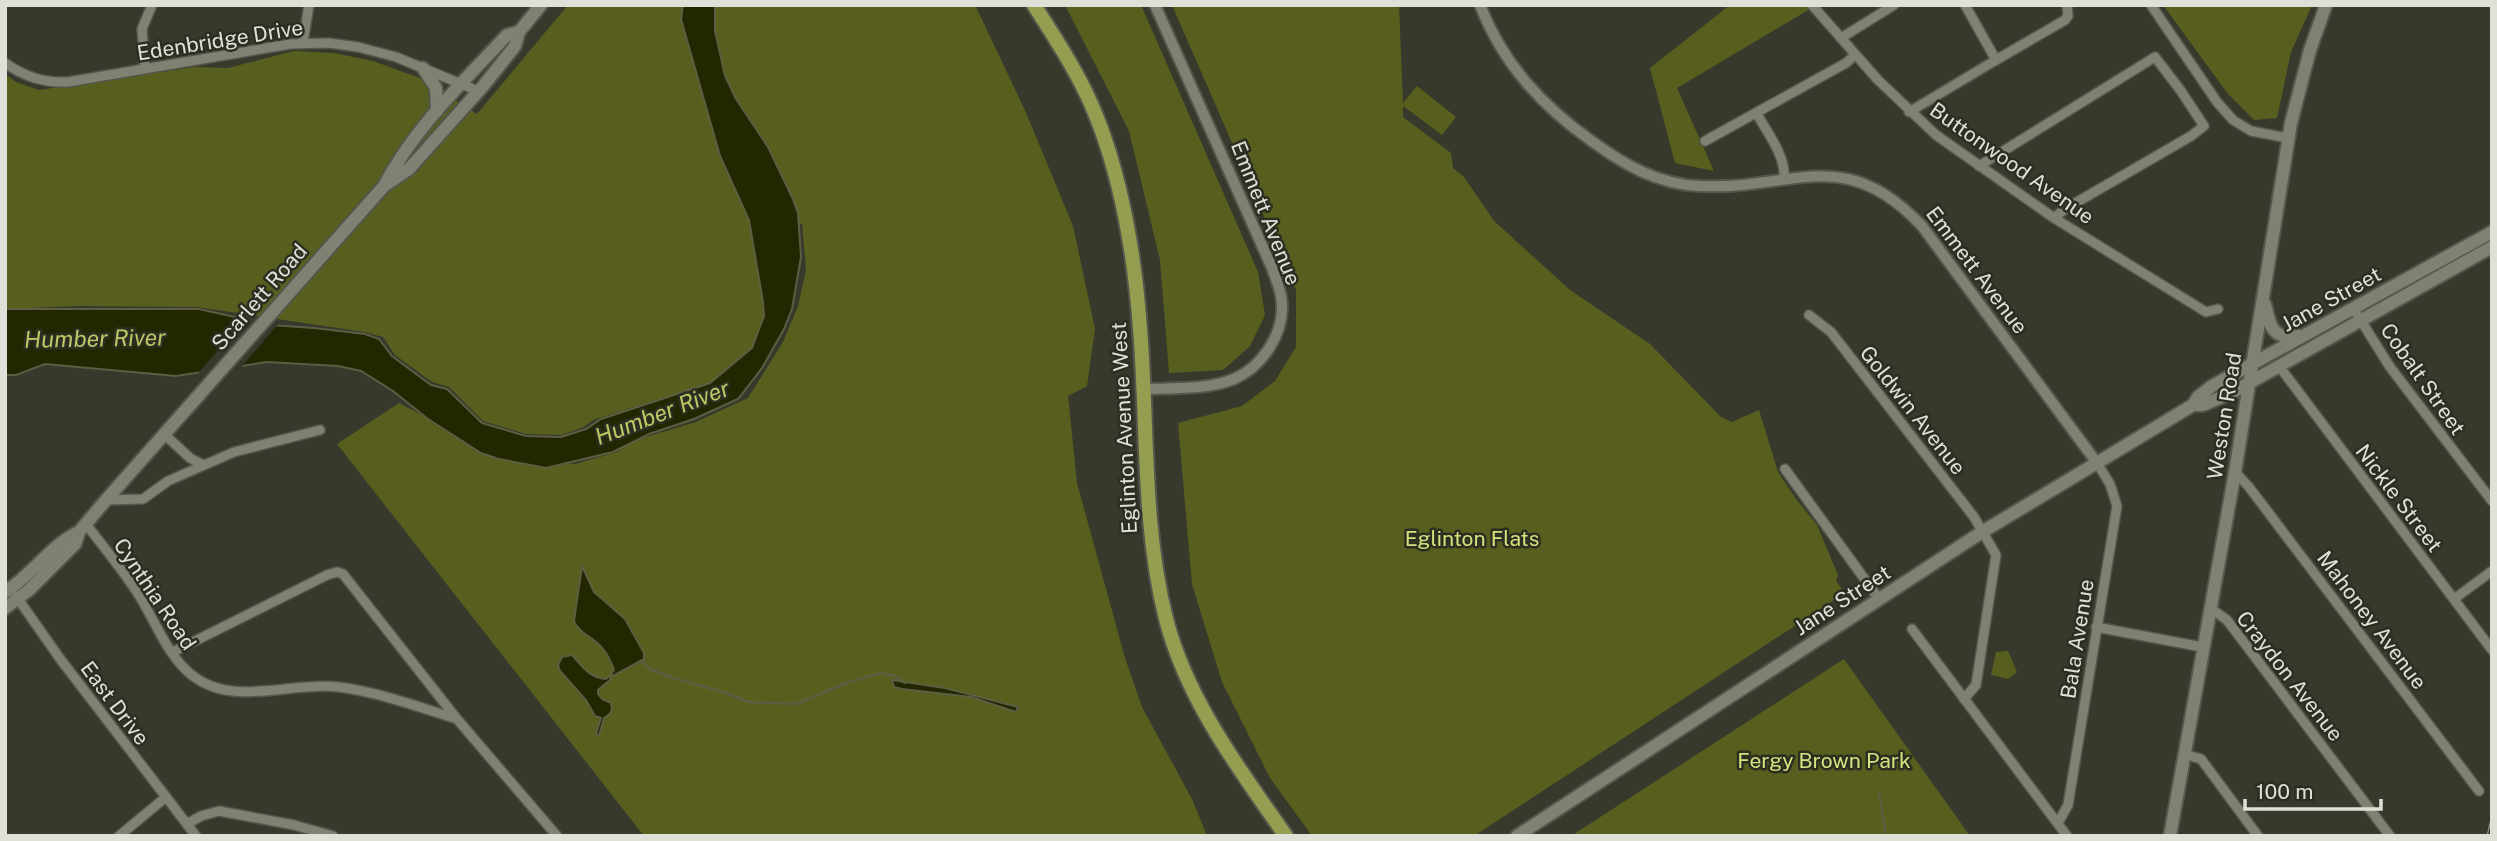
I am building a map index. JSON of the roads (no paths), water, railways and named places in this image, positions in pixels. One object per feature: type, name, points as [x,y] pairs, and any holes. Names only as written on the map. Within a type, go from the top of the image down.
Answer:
[{"type":"main road","name":"Scarlett Road","points":[[5,608],[11,593],[75,544],[83,528],[106,500],[279,302],[384,186],[409,169],[515,46],[519,32],[541,5]]},
{"type":"main road","name":"Eglinton Avenue West","points":[[1034,5],[1073,66],[1093,107],[1119,190],[1140,329],[1151,537],[1166,621],[1192,688],[1219,737],[1286,836]]},
{"type":"main road","name":"Weston Road","points":[[2170,836],[2235,472],[2288,138],[2299,87],[2326,5]]},
{"type":"main road","name":"Scarlett Road","points":[[384,186],[398,159],[437,111],[507,35],[519,32]]},
{"type":"main road","points":[[423,68],[436,88],[437,111]]},
{"type":"main road","name":"Jane Street","points":[[2193,405],[2197,397],[2212,386],[2492,232]]},
{"type":"main road","name":"Jane Street","points":[[1517,836],[1982,532],[2193,405],[2203,405],[2250,383],[2492,247]]},
{"type":"main road","points":[[2263,297],[2270,326],[2274,331],[2286,337],[2306,334]]},
{"type":"street","points":[[145,68],[142,29],[152,5]]},
{"type":"street","points":[[303,42],[309,5]]},
{"type":"street","name":"Emmett Avenue","points":[[1142,389],[1222,382],[1249,371],[1268,352],[1282,305],[1272,269],[1155,5]]},
{"type":"street","name":"Emmett Avenue","points":[[1480,5],[1501,50],[1535,94],[1574,128],[1631,168],[1659,179],[1694,186],[1722,186],[1816,175],[1852,179],[1877,189],[1904,206],[1922,226],[2097,463]]},
{"type":"street","name":"Buttonwood Avenue","points":[[1812,5],[1909,112],[1936,135],[2054,218],[2206,312],[2218,309]]},
{"type":"street","points":[[1841,38],[1894,5]]},
{"type":"street","points":[[1965,5],[1996,60]]},
{"type":"street","points":[[1909,112],[2065,20],[2068,16],[2067,5]]},
{"type":"street","points":[[2151,5],[2217,102],[2233,120],[2250,131],[2288,138]]},
{"type":"street","name":"Edenbridge Drive","points":[[5,63],[32,78],[68,82],[303,42],[358,47],[396,57],[478,91]]},
{"type":"street","points":[[1705,141],[1846,63],[1855,55]]},
{"type":"street","points":[[1979,166],[2155,57],[2204,126],[2054,218]]},
{"type":"street","points":[[1757,114],[1781,158],[1785,168],[1784,178]]},
{"type":"street","name":"Cobalt Street","points":[[2353,308],[2390,367],[2492,502]]},
{"type":"street","name":"Goldwin Avenue","points":[[1809,315],[1831,332],[1973,517],[1997,559],[1976,685],[1964,699]]},
{"type":"street","name":"Nickle Street","points":[[2279,366],[2492,650]]},
{"type":"street","points":[[106,500],[143,499],[168,481],[249,447],[320,430]]},
{"type":"street","points":[[164,434],[190,458],[203,465]]},
{"type":"street","name":"Bala Avenue","points":[[2057,823],[2068,805],[2116,506],[2110,484],[2097,463]]},
{"type":"street","points":[[1785,469],[1879,599]]},
{"type":"street","name":"Mahoney Avenue","points":[[2235,472],[2479,791]]},
{"type":"street","name":"Cynthia Road","points":[[83,528],[126,575],[179,662],[193,676],[220,690],[246,693],[296,687],[337,687],[372,694],[457,719]]},
{"type":"street","points":[[2454,599],[2492,571]]},
{"type":"street","points":[[173,652],[327,575],[337,572],[344,574],[457,719],[557,836]]},
{"type":"street","name":"East Drive","points":[[11,593],[195,836]]},
{"type":"street","name":"Craydon Avenue","points":[[2210,608],[2227,620],[2390,836]]},
{"type":"street","points":[[2096,627],[2202,647]]},
{"type":"street","points":[[1912,629],[2067,836]]},
{"type":"street","points":[[2184,754],[2201,759],[2258,836]]},
{"type":"street","points":[[118,836],[166,797]]},
{"type":"street","points":[[187,824],[219,811],[294,825],[333,836]]},
{"type":"water","name":"Humber River","points":[[683,5],[715,5],[715,31],[725,76],[736,99],[768,147],[798,213],[801,257],[792,309],[762,368],[738,399],[694,419],[649,434],[613,452],[546,468],[481,453],[361,371],[338,366],[267,362],[176,376],[45,364],[16,375],[5,375],[5,309],[199,309],[270,325],[365,334],[379,339],[392,356],[431,385],[447,389],[482,423],[526,436],[561,437],[586,429],[601,419],[710,383],[752,348],[764,316],[763,302],[749,220],[720,156],[681,19]]},
{"type":"water","points":[[582,566],[594,592],[625,619],[644,653],[644,659],[613,676],[611,674],[614,670],[605,651],[574,621]]},
{"type":"water","points":[[572,655],[590,674],[606,679],[609,676],[611,679],[598,690],[598,694],[611,703],[612,708],[610,714],[604,718],[599,736],[596,734],[601,718],[595,716],[586,700],[560,671],[558,665],[562,657]]},
{"type":"water","points":[[892,680],[945,688],[1018,707],[1016,712],[971,697],[902,689],[894,687]]},
{"type":"waterway","points":[[641,661],[650,669],[670,677],[749,702],[796,704],[849,682],[881,673],[895,676],[905,683]]},
{"type":"waterway","points":[[1879,792],[1886,836]]},
{"type":"railway","points":[[2489,836],[2492,823]]},
{"type":"park label","name":"Eglinton Flats","points":[[1472,538]]},
{"type":"park label","name":"Fergy Brown Park","points":[[1824,760]]}]
